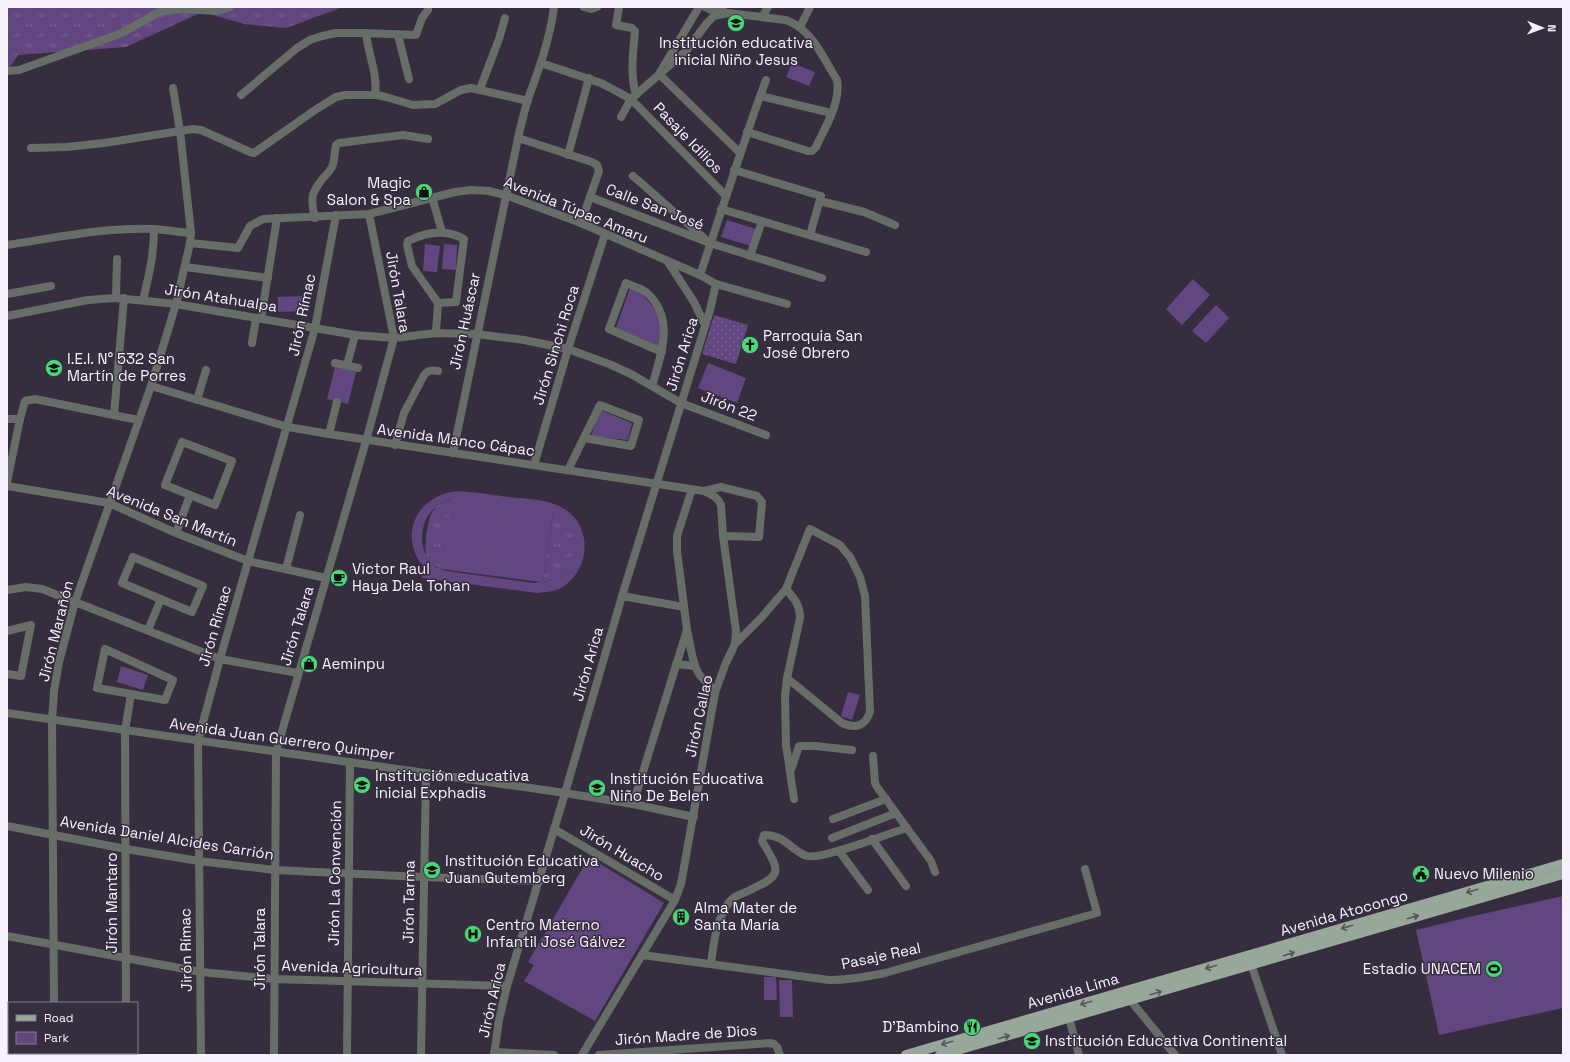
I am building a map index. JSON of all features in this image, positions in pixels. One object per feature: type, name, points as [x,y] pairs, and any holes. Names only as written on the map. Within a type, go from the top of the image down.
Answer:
[{"type":"main road","name":"Avenida Atocongo","points":[[1250,960],[1562,869]]},
{"type":"main road","name":"Avenida Lima","points":[[940,1055],[969,1051],[1069,1018],[1131,1000],[1250,960]]},
{"type":"main road","name":"Avenida Lima","points":[[906,1055],[1250,960]]},
{"type":"street","points":[[7,71],[18,70],[122,33],[159,12],[180,10],[218,11],[230,7]]},
{"type":"street","points":[[241,95],[293,52],[310,40],[336,33],[414,36],[417,34],[422,18],[428,10],[428,7]]},
{"type":"street","name":"Jirón Huáscar","points":[[453,453],[505,195],[528,101],[542,63],[552,26],[554,7]]},
{"type":"street","points":[[584,7],[591,9],[597,7]]},
{"type":"street","points":[[619,7],[616,25],[632,28],[635,31],[633,54],[633,97]]},
{"type":"street","points":[[659,74],[699,7]]},
{"type":"street","points":[[705,7],[728,13],[786,20],[800,27],[812,40],[837,80],[838,97],[816,147],[812,151],[747,132]]},
{"type":"street","points":[[762,17],[768,7]]},
{"type":"street","points":[[800,27],[810,7]]},
{"type":"street","points":[[620,117],[633,97],[686,51],[710,19],[721,11]]},
{"type":"street","points":[[480,89],[499,39],[505,18]]},
{"type":"street","points":[[366,33],[367,46],[375,76],[376,95]]},
{"type":"street","points":[[398,35],[409,79]]},
{"type":"street","name":"Pasaje Idilios","points":[[542,63],[589,78],[633,97],[726,196]]},
{"type":"street","points":[[659,74],[740,153]]},
{"type":"street","points":[[568,155],[589,78]]},
{"type":"street","points":[[700,275],[734,170],[766,80]]},
{"type":"street","name":"Jirón Marañón","points":[[54,1002],[52,720],[54,691],[59,662],[75,602],[151,386],[176,304],[190,243],[191,234],[180,131],[172,88]]},
{"type":"street","points":[[31,148],[104,144],[193,129],[201,130],[254,153],[336,97],[345,95],[386,96],[413,105],[434,104],[461,90],[471,88],[528,101]]},
{"type":"street","points":[[760,96],[831,113]]},
{"type":"street","points":[[315,218],[311,204],[312,195],[314,189],[331,169],[335,159],[336,145],[339,143],[403,135],[428,139]]},
{"type":"street","points":[[518,138],[592,162],[597,165],[599,171],[581,223]]},
{"type":"street","points":[[734,170],[821,196],[810,235]]},
{"type":"street","points":[[633,176],[710,243]]},
{"type":"street","name":"Avenida Túpac Amaru","points":[[190,243],[238,248],[250,226],[263,219],[315,218],[336,215],[369,214],[432,197],[471,190],[489,191],[505,195],[581,223],[700,275],[716,284],[787,304]]},
{"type":"street","points":[[432,197],[442,232]]},
{"type":"street","name":"Calle San José","points":[[590,197],[710,243],[822,278]]},
{"type":"street","points":[[820,201],[864,212],[896,225]]},
{"type":"street","points":[[721,209],[866,252]]},
{"type":"street","name":"Jirón Talara","points":[[274,1055],[274,870],[276,752],[366,441],[394,338],[369,214]]},
{"type":"street","name":"Jirón Rímac","points":[[201,1055],[198,741],[315,328],[336,215]]},
{"type":"street","points":[[252,343],[268,278],[277,218]]},
{"type":"street","points":[[750,256],[762,221]]},
{"type":"street","points":[[143,300],[152,264],[154,229]]},
{"type":"street","points":[[7,245],[116,230],[154,229],[191,234]]},
{"type":"street","points":[[436,333],[438,303],[412,266],[407,245],[408,241],[414,238],[442,232],[464,238],[456,302],[438,303]]},
{"type":"street","name":"Jirón Sinchi Roca","points":[[534,465],[568,349],[605,234]]},
{"type":"street","points":[[114,415],[120,298],[117,259]]},
{"type":"street","points":[[667,261],[694,302],[705,325]]},
{"type":"street","points":[[185,266],[268,278]]},
{"type":"street","points":[[652,386],[662,352],[665,339],[663,318],[655,302],[645,291],[626,283],[609,329],[662,352]]},
{"type":"street","name":"Jirón Arica","points":[[494,1053],[499,1020],[507,986],[716,284]]},
{"type":"street","points":[[7,294],[51,286]]},
{"type":"street","name":"Jirón Atahualpa","points":[[7,316],[74,302],[120,298],[176,304],[355,335],[394,338],[436,333],[476,334],[524,340],[568,349],[608,364],[652,386],[681,403]]},
{"type":"street","points":[[347,366],[355,335]]},
{"type":"street","points":[[335,363],[358,368]]},
{"type":"street","points":[[196,400],[206,370]]},
{"type":"street","points":[[395,445],[404,413],[423,377],[426,372],[430,370],[438,371]]},
{"type":"street","name":"Avenida Manco Cápac","points":[[151,386],[288,427],[366,441],[704,491],[721,487],[757,496],[761,499],[759,537],[723,536]]},
{"type":"street","points":[[7,482],[25,401],[35,399],[138,420]]},
{"type":"street","points":[[328,434],[337,402]]},
{"type":"street","name":"Jirón 22","points":[[681,403],[766,435]]},
{"type":"street","points":[[568,470],[600,405],[638,420],[631,446],[584,438]]},
{"type":"street","points":[[7,419],[20,418]]},
{"type":"street","points":[[182,442],[232,461],[216,505],[190,495],[165,485],[182,442]]},
{"type":"street","name":"Avenida San Martín","points":[[7,486],[109,503],[176,533],[248,561],[326,578]]},
{"type":"street","points":[[692,489],[677,536],[677,551],[687,630],[695,666],[698,674],[712,687],[715,693]]},
{"type":"street","points":[[704,491],[715,496],[720,501],[723,536],[736,631],[734,644]]},
{"type":"street","points":[[176,533],[190,495]]},
{"type":"street","points":[[286,569],[300,515]]},
{"type":"street","points":[[734,644],[786,589],[810,529],[840,545],[850,557],[860,577],[865,596],[870,712],[868,718],[864,723],[858,725],[849,726],[842,723],[786,678]]},
{"type":"street","points":[[133,557],[203,586],[192,612],[161,599],[122,583],[133,557]]},
{"type":"street","points":[[7,590],[26,587],[42,589],[220,659],[298,673]]},
{"type":"street","points":[[786,589],[796,600],[800,609],[800,618],[786,678],[785,696],[786,745],[794,799]]},
{"type":"street","points":[[622,596],[684,607]]},
{"type":"street","points":[[148,630],[161,599]]},
{"type":"street","points":[[7,631],[32,625],[21,676],[7,674]]},
{"type":"street","points":[[633,804],[687,630]]},
{"type":"street","name":"Jirón Callao","points":[[582,1055],[675,900],[682,884],[715,693],[724,665],[734,644]]},
{"type":"street","points":[[105,649],[173,680],[165,700],[130,694],[97,688],[105,649]]},
{"type":"street","points":[[676,664],[695,666]]},
{"type":"street","name":"Jirón Mantaro","points":[[126,1002],[125,731],[130,694]]},
{"type":"street","name":"Avenida Juan Guerrero Quimper","points":[[7,713],[565,793],[694,816]]},
{"type":"street","points":[[790,770],[799,746],[815,746],[852,750]]},
{"type":"street","points":[[873,756],[875,783],[931,861],[935,872]]},
{"type":"street","name":"Jirón La Convención","points":[[347,1055],[350,763]]},
{"type":"street","name":"Jirón Tarma","points":[[422,1055],[423,877],[426,774]]},
{"type":"street","points":[[833,819],[886,799]]},
{"type":"street","points":[[832,838],[896,813]]},
{"type":"street","name":"Avenida Daniel Alcides Carrión","points":[[7,826],[126,849],[199,861],[274,870],[539,881]]},
{"type":"street","points":[[711,963],[718,924],[730,902],[736,896],[762,885],[774,876],[777,870],[776,864],[762,841],[764,835],[786,842],[804,855],[811,857],[838,851],[907,828]]},
{"type":"street","name":"Jirón Huacho","points":[[554,829],[675,900]]},
{"type":"street","points":[[872,839],[906,886]]},
{"type":"street","points":[[838,851],[868,890]]},
{"type":"street","name":"Pasaje Real","points":[[642,955],[711,963],[829,980],[843,980],[885,973],[1097,913],[1085,869]]},
{"type":"street","name":"Avenida Agricultura","points":[[7,936],[54,946],[200,972],[274,979],[507,986]]},
{"type":"street","points":[[1250,960],[1282,1055]]},
{"type":"street","points":[[1131,1000],[1175,1055]]},
{"type":"street","points":[[1069,1018],[1079,1055]]},
{"type":"street","name":"Jirón Madre de Dios","points":[[599,1055],[680,1048],[774,1044],[778,1047],[780,1055]]},
{"type":"street","points":[[494,1053],[554,1055]]},
{"type":"green space","points":[[8,7],[343,7],[286,28],[244,24],[202,12],[126,47],[18,55],[7,71]]},
{"type":"green space","points":[[792,63],[815,72],[809,86],[786,77]]},
{"type":"green space","points":[[727,220],[756,229],[751,246],[721,237]]},
{"type":"green space","points":[[425,244],[440,246],[437,272],[423,271]]},
{"type":"green space","points":[[444,244],[457,245],[456,270],[442,269]]},
{"type":"green space","points":[[1193,279],[1210,295],[1182,325],[1166,309]]},
{"type":"green space","points":[[630,288],[642,294],[655,309],[661,321],[659,350],[616,328]]},
{"type":"green space","points":[[305,296],[305,311],[278,312],[278,297]]},
{"type":"green space","points":[[1216,305],[1229,318],[1206,343],[1192,331]]},
{"type":"green space","points":[[714,315],[748,325],[736,364],[702,354]]},
{"type":"green space","points":[[708,363],[746,378],[737,403],[698,388]]},
{"type":"green space","points":[[335,367],[356,372],[348,404],[327,399]]},
{"type":"green space","points":[[600,410],[632,423],[628,440],[591,436]]},
{"type":"green space","points":[[458,491],[530,499],[559,506],[566,510],[575,518],[581,528],[584,539],[582,561],[578,572],[561,588],[537,593],[422,578],[423,570],[425,569],[417,556],[412,543],[412,531],[415,519],[431,500],[443,494]],"holes":[[[451,500],[441,569],[434,565],[427,556],[423,545],[422,534],[425,522],[431,512],[440,504]],[[553,513],[564,520],[571,529],[575,540],[575,551],[572,561],[565,571],[556,578],[543,582]],[[442,569],[540,582],[534,583],[446,571]]]},
{"type":"green space","points":[[452,500],[441,569],[431,563],[426,557],[427,531],[429,519],[433,510],[445,501]]},
{"type":"green space","points":[[553,513],[564,520],[572,529],[575,540],[575,551],[572,561],[566,571],[556,578],[543,582]]},
{"type":"green space","points":[[121,666],[148,675],[143,690],[117,682]]},
{"type":"green space","points":[[848,692],[860,695],[852,720],[841,716]]},
{"type":"green space","points":[[589,857],[664,903],[595,1021],[524,981],[534,965],[528,962]]},
{"type":"green space","name":"Estadio UNACEM","points":[[1563,896],[1563,1008],[1439,1035],[1416,930]]},
{"type":"green space","points":[[764,977],[776,977],[777,1000],[764,1000]]},
{"type":"green space","points":[[779,980],[792,980],[793,1017],[780,1017]]},
{"type":"place","name":"Institución educativa inicial Niño Jesus","points":[[736,23]]},
{"type":"place","name":"Magic Salon & Spa","points":[[424,192]]},
{"type":"place","name":"Parroquia San José Obrero","points":[[750,345]]},
{"type":"place","name":"I.E.I. N° 532 San Martín de Porres","points":[[54,368]]},
{"type":"place","name":"Victor Raul Haya Dela Tohan","points":[[339,578]]},
{"type":"place","name":"Aeminpu","points":[[309,664]]},
{"type":"place","name":"Institución educativa inicial Exphadis","points":[[362,785]]},
{"type":"place","name":"Institución Educativa Niño De Belen","points":[[597,788]]},
{"type":"place","name":"Institución Educativa Juan Gutemberg","points":[[432,870]]},
{"type":"place","name":"Nuevo Milenio","points":[[1421,874]]},
{"type":"place","name":"Alma Mater de Santa María","points":[[681,917]]},
{"type":"place","name":"Centro Materno Infantil José Gálvez","points":[[473,934]]},
{"type":"place","name":"Estadio UNACEM","points":[[1494,969]]},
{"type":"place","name":"D'Bambino","points":[[972,1027]]},
{"type":"place","name":"Institución Educativa Continental","points":[[1032,1041]]}]
